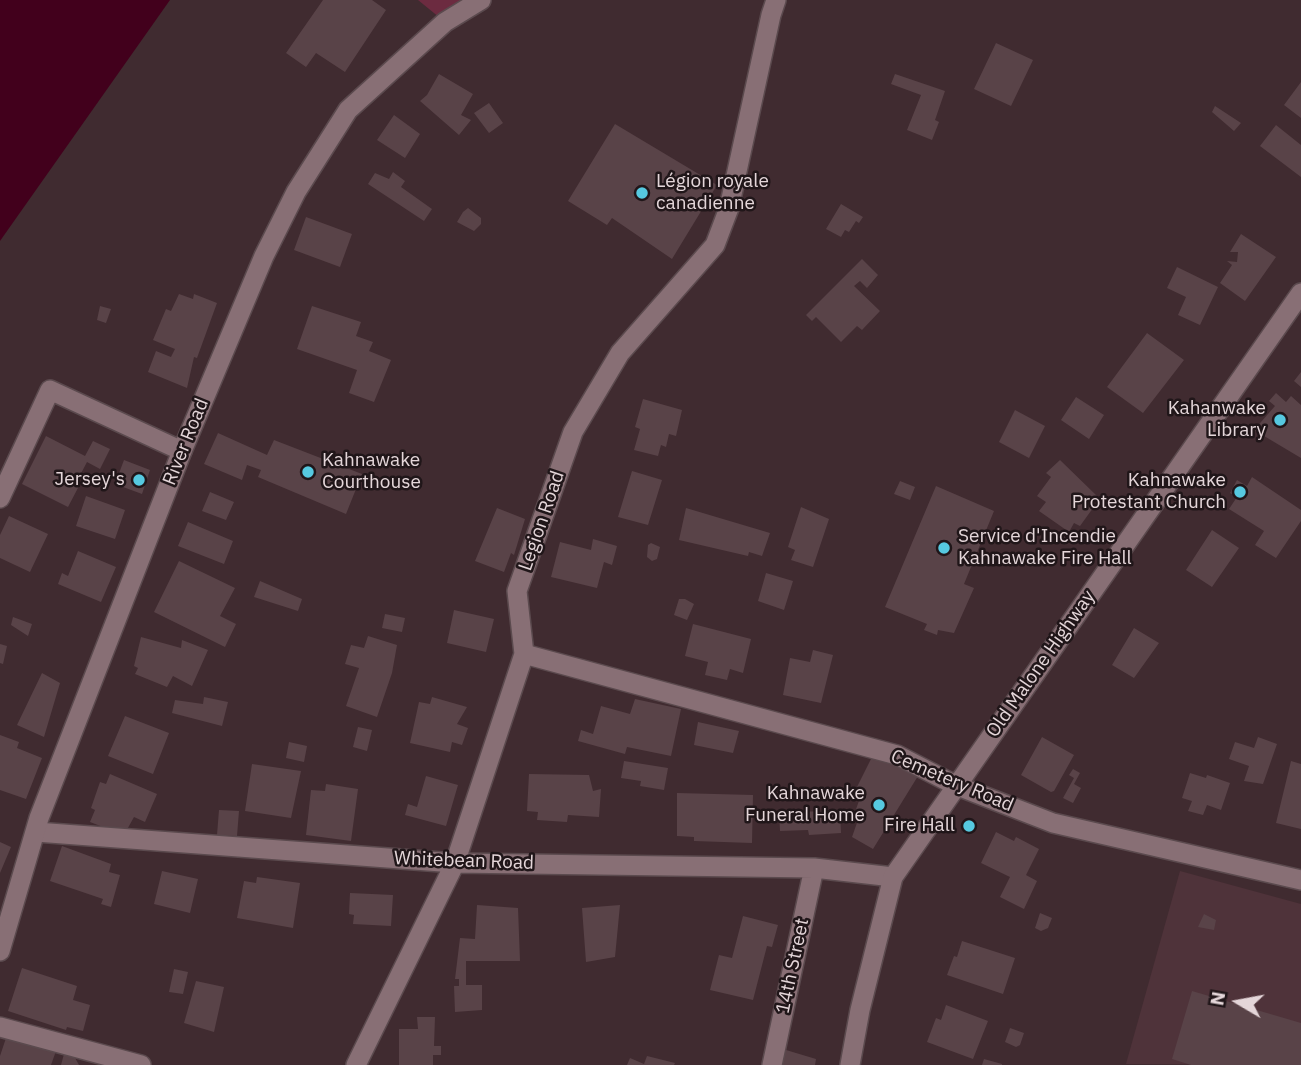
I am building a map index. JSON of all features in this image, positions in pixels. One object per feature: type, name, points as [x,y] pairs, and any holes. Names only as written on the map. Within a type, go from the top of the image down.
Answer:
[{"type":"street","name":"River Road","points":[[0,951],[39,818],[182,451],[264,256],[296,192],[348,110],[445,22],[481,0]]},
{"type":"street","name":"Legion Road","points":[[356,1065],[455,863],[524,654],[517,591],[573,432],[620,353],[715,245],[729,208],[776,0]]},
{"type":"street","name":"Old Malone Highway","points":[[850,1065],[860,1010],[893,877],[1301,293]]},
{"type":"street","points":[[0,498],[50,390],[182,451]]},
{"type":"street","name":"Cemetery Road","points":[[524,654],[897,755],[955,785],[1053,823],[1301,880]]},
{"type":"street","name":"Whitebean Road","points":[[36,832],[455,863],[814,868],[893,877]]},
{"type":"street","name":"14th Street","points":[[772,1065],[814,868]]},
{"type":"street","points":[[0,1027],[141,1065]]},
{"type":"shaded area","points":[[0,0],[170,0],[0,241]]},
{"type":"shaded area","points":[[418,0],[481,0],[445,22]]},
{"type":"shaded area","points":[[1180,871],[1301,904],[1301,1065],[1126,1064]]},
{"type":"building","points":[[323,0],[372,0],[386,10],[345,72],[316,53],[306,67],[286,53]]},
{"type":"building","points":[[996,43],[1033,60],[1011,106],[974,89]]},
{"type":"building","points":[[439,74],[473,94],[461,115],[471,120],[459,135],[420,101],[427,95]]},
{"type":"building","points":[[895,74],[945,91],[935,120],[939,122],[932,140],[907,130],[921,95],[891,84]]},
{"type":"building","points":[[1301,82],[1301,118],[1284,105]]},
{"type":"building","points":[[489,103],[503,123],[489,133],[474,113]]},
{"type":"building","points":[[1215,106],[1241,123],[1234,131],[1212,112]]},
{"type":"building","points":[[394,115],[420,134],[405,158],[377,140]]},
{"type":"building","name":"Légion royale canadienne","points":[[615,124],[717,185],[672,259],[612,218],[607,225],[568,201]]},
{"type":"building","points":[[1276,125],[1301,145],[1301,177],[1260,146]]},
{"type":"building","points":[[393,172],[405,181],[401,187],[432,209],[424,221],[368,184],[375,173],[389,179]]},
{"type":"building","points":[[841,204],[863,217],[859,223],[856,221],[849,232],[845,230],[841,237],[826,229]]},
{"type":"building","points":[[468,208],[481,218],[481,224],[474,231],[457,222]]},
{"type":"building","points":[[306,217],[352,234],[340,267],[294,250]]},
{"type":"building","points":[[1241,234],[1276,257],[1245,301],[1220,283],[1232,265],[1227,261],[1237,262],[1238,252],[1230,252]]},
{"type":"building","points":[[862,259],[878,275],[867,288],[860,281],[854,286],[880,311],[862,330],[857,326],[841,342],[816,317],[812,321],[806,315]]},
{"type":"building","points":[[1177,267],[1218,287],[1200,325],[1178,315],[1186,297],[1167,288]]},
{"type":"building","points":[[179,294],[193,299],[194,294],[217,303],[197,358],[194,357],[187,388],[148,372],[156,351],[171,357],[175,349],[153,340],[166,309],[171,311]]},
{"type":"building","points":[[100,306],[111,309],[106,323],[97,320]]},
{"type":"building","points":[[312,306],[361,322],[356,336],[373,342],[369,351],[391,360],[374,402],[349,393],[357,370],[297,349]]},
{"type":"building","points":[[1147,333],[1184,360],[1143,413],[1107,387]]},
{"type":"building","points":[[1301,372],[1301,387],[1294,381]]},
{"type":"building","points":[[1276,393],[1286,402],[1291,396],[1301,405],[1301,458],[1254,430],[1275,406],[1269,401]]},
{"type":"building","points":[[1076,397],[1104,415],[1089,439],[1061,420]]},
{"type":"building","points":[[643,399],[682,410],[676,436],[669,434],[666,447],[661,445],[658,456],[634,450],[640,429],[635,427]]},
{"type":"building","points":[[1015,410],[1045,426],[1029,458],[999,442]]},
{"type":"building","name":"Kahnawake Courthouse","points":[[218,433],[267,455],[274,440],[362,474],[346,514],[258,477],[261,470],[247,465],[242,480],[204,464]]},
{"type":"building","points":[[46,436],[85,456],[93,441],[110,449],[100,469],[87,462],[75,485],[79,486],[68,507],[22,484]]},
{"type":"building","points":[[124,460],[150,470],[142,494],[115,484]]},
{"type":"building","points":[[1060,460],[1097,496],[1089,504],[1093,508],[1080,526],[1074,523],[1069,532],[1039,511],[1046,502],[1037,496],[1051,477],[1046,473]]},
{"type":"building","points":[[632,471],[662,480],[648,525],[618,517]]},
{"type":"building","points":[[1252,477],[1301,510],[1301,521],[1276,558],[1255,545],[1264,531],[1229,509],[1237,497],[1230,493],[1237,480],[1247,486]]},
{"type":"building","points":[[900,481],[915,487],[910,500],[894,494]]},
{"type":"building","name":"Service d'Incendie Kahnawake Fire Hall","points":[[936,486],[994,511],[964,584],[974,588],[954,633],[938,630],[937,635],[924,630],[927,624],[885,607]]},
{"type":"building","points":[[210,492],[234,502],[226,520],[202,511]]},
{"type":"building","points":[[86,496],[125,510],[115,539],[76,526]]},
{"type":"building","points":[[801,507],[829,519],[813,567],[791,560],[795,550],[788,547]]},
{"type":"building","points":[[497,508],[525,519],[514,555],[511,553],[504,572],[475,561]]},
{"type":"building","points":[[686,508],[770,533],[762,556],[749,552],[748,556],[679,540]]},
{"type":"building","points":[[9,516],[48,534],[30,572],[0,558],[0,535]]},
{"type":"building","points":[[188,522],[233,541],[224,564],[178,546]]},
{"type":"building","points":[[1212,530],[1239,548],[1212,587],[1186,570]]},
{"type":"building","points":[[593,539],[617,546],[612,565],[604,562],[597,588],[551,577],[560,542],[591,550]]},
{"type":"building","points":[[651,543],[660,547],[657,559],[652,561],[647,557],[648,545]]},
{"type":"building","points":[[78,551],[116,567],[101,602],[58,584],[62,573],[68,576]]},
{"type":"building","points":[[179,561],[235,588],[220,616],[236,624],[225,647],[154,612]]},
{"type":"building","points":[[766,573],[793,581],[784,610],[758,601]]},
{"type":"building","points":[[260,581],[302,599],[298,611],[254,597]]},
{"type":"building","points":[[679,599],[694,604],[687,620],[674,615]]},
{"type":"building","points":[[454,610],[494,619],[486,652],[447,643]]},
{"type":"building","points":[[385,614],[405,618],[402,632],[382,628]]},
{"type":"building","points":[[13,617],[32,624],[28,636],[11,625]]},
{"type":"building","points":[[693,624],[751,639],[743,673],[730,669],[727,680],[705,675],[708,662],[685,656]]},
{"type":"building","points":[[1134,628],[1159,643],[1134,678],[1112,665]]},
{"type":"building","points":[[368,636],[397,645],[392,673],[377,717],[346,706],[359,668],[345,664],[351,645],[364,648]]},
{"type":"building","points":[[141,637],[181,648],[182,640],[208,650],[192,686],[173,676],[167,687],[135,674],[138,668],[134,666]]},
{"type":"building","points":[[0,644],[7,646],[3,664],[0,663]]},
{"type":"building","points":[[813,650],[833,655],[821,703],[783,695],[790,658],[810,662]]},
{"type":"building","points":[[42,673],[60,683],[44,737],[17,725]]},
{"type":"building","points":[[204,697],[228,702],[222,726],[172,713],[175,700],[203,704]]},
{"type":"building","points":[[432,697],[467,707],[457,724],[468,728],[462,745],[452,742],[450,752],[410,743],[419,702],[430,704]]},
{"type":"building","points":[[635,699],[681,709],[671,756],[627,747],[625,754],[578,741],[581,730],[593,734],[601,706],[630,714]]},
{"type":"building","points":[[125,716],[169,733],[153,774],[108,756]]},
{"type":"building","points":[[698,722],[739,731],[733,753],[694,745]]},
{"type":"building","points":[[358,727],[372,730],[367,751],[353,747]]},
{"type":"building","points":[[0,735],[19,742],[17,748],[42,758],[26,799],[0,790]]},
{"type":"building","points":[[1042,737],[1074,755],[1051,792],[1021,775]]},
{"type":"building","points":[[1258,737],[1277,744],[1263,784],[1244,781],[1249,766],[1229,759],[1235,742],[1254,748]]},
{"type":"building","points":[[289,742],[307,746],[304,762],[286,758]]},
{"type":"building","name":"Kahnawake Funeral Home","points":[[875,751],[918,776],[873,849],[852,837],[859,817],[854,815],[861,795],[854,793]]},
{"type":"building","points":[[624,761],[668,768],[664,790],[640,786],[641,781],[621,778]]},
{"type":"building","points":[[1291,761],[1301,764],[1301,829],[1276,823]]},
{"type":"building","points":[[252,764],[301,771],[291,818],[245,811]]},
{"type":"building","points":[[1073,769],[1080,773],[1074,784],[1081,788],[1073,803],[1063,798],[1074,778],[1069,775]]},
{"type":"building","points":[[1190,773],[1206,778],[1207,775],[1230,783],[1221,810],[1207,805],[1203,815],[1188,811],[1192,801],[1182,798]]},
{"type":"building","points":[[110,774],[157,794],[145,822],[134,817],[124,835],[90,822],[95,810],[91,808],[100,782],[106,784]]},
{"type":"building","points":[[529,774],[589,775],[593,791],[601,789],[599,817],[568,815],[567,822],[537,820],[538,812],[527,811]]},
{"type":"building","points":[[426,776],[458,785],[446,826],[405,815],[408,804],[417,807]]},
{"type":"building","points":[[326,784],[358,789],[351,841],[306,835],[311,790],[325,791]]},
{"type":"building","points":[[677,793],[753,795],[752,843],[694,841],[694,837],[677,836]]},
{"type":"building","points":[[219,810],[239,811],[237,836],[217,835]]},
{"type":"building","points":[[840,811],[841,833],[809,835],[808,830],[780,831],[779,812]]},
{"type":"building","points":[[996,832],[1014,841],[1016,837],[1039,849],[1026,875],[1037,881],[1024,909],[1000,897],[1010,877],[981,863]]},
{"type":"building","points":[[0,842],[11,847],[0,873]]},
{"type":"building","points":[[62,846],[111,864],[109,872],[120,875],[111,907],[101,904],[103,899],[50,881]]},
{"type":"building","points":[[162,871],[198,879],[190,913],[154,904]]},
{"type":"building","points":[[257,877],[300,883],[293,928],[237,918],[244,881],[256,883]]},
{"type":"building","points":[[350,893],[393,895],[391,926],[353,924],[354,915],[349,914]]},
{"type":"building","points":[[477,905],[518,908],[520,961],[466,961],[466,985],[482,985],[482,1010],[455,1012],[454,986],[459,986],[459,979],[455,979],[460,938],[475,939]]},
{"type":"building","points":[[620,905],[615,957],[586,962],[582,908]]},
{"type":"building","points":[[1040,913],[1052,918],[1048,928],[1041,931],[1035,928]]},
{"type":"building","points":[[1204,914],[1216,920],[1214,930],[1198,927]]},
{"type":"building","points":[[743,916],[778,925],[772,947],[767,946],[753,1000],[710,990],[719,955],[732,958]]},
{"type":"building","points":[[962,941],[1015,958],[1003,994],[947,975]]},
{"type":"building","points":[[22,968],[77,986],[73,1000],[90,1005],[83,1031],[67,1027],[66,1030],[8,1011]]},
{"type":"building","points":[[174,969],[188,972],[183,994],[169,992]]},
{"type":"building","points":[[196,981],[224,987],[214,1032],[184,1023]]},
{"type":"building","points":[[1192,991],[1301,1023],[1301,1065],[1191,1065],[1172,1059]]},
{"type":"building","points":[[946,1005],[988,1021],[973,1059],[927,1042],[936,1018],[941,1020]]},
{"type":"building","points":[[417,1017],[435,1017],[434,1046],[441,1046],[441,1055],[433,1055],[433,1065],[399,1065],[399,1029],[418,1029]]},
{"type":"building","points":[[1010,1028],[1024,1033],[1020,1045],[1016,1047],[1005,1042]]},
{"type":"building","points":[[7,1035],[56,1051],[51,1065],[0,1065]]},
{"type":"building","points":[[786,1050],[816,1059],[815,1065],[782,1065]]},
{"type":"building","points":[[64,1054],[74,1056],[79,1065],[61,1065]]},
{"type":"building","points":[[647,1056],[675,1063],[627,1065],[630,1058],[644,1064]]},
{"type":"building","points":[[984,1059],[1002,1064],[1002,1065],[982,1065]]},
{"type":"place","name":"Légion royale canadienne","points":[[642,193]]},
{"type":"place","name":"Kahanwake Library","points":[[1280,420]]},
{"type":"place","name":"Kahnawake Courthouse","points":[[308,472]]},
{"type":"place","name":"Jersey's","points":[[139,480]]},
{"type":"place","name":"Kahnawake Protestant Church","points":[[1240,492]]},
{"type":"place","name":"Service d'Incendie Kahnawake Fire Hall","points":[[944,548]]},
{"type":"place","name":"Kahnawake Funeral Home","points":[[879,805]]},
{"type":"place","name":"Fire Hall","points":[[969,826]]}]
